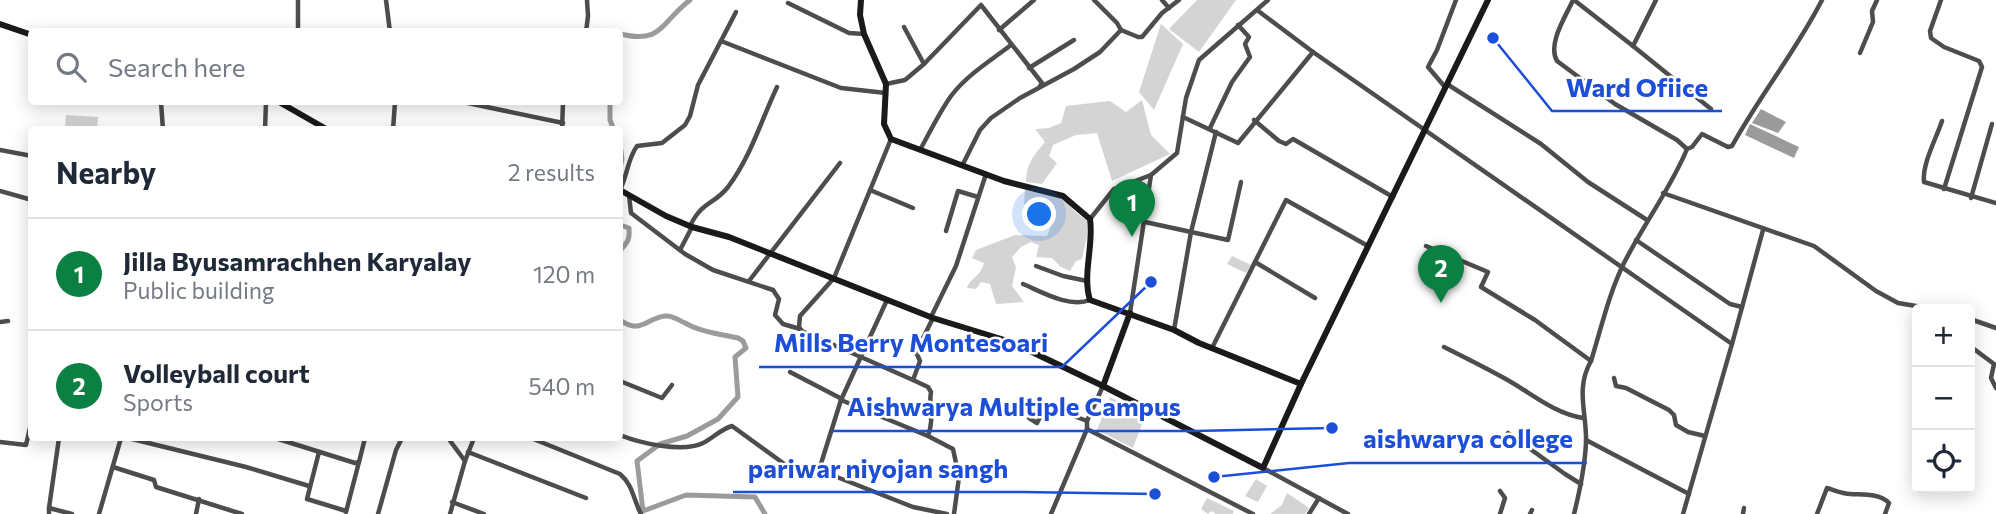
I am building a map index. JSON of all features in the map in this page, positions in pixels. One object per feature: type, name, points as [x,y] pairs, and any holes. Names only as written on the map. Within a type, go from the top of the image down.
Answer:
[{"type":"street","points":[[298,0],[298,28]]},
{"type":"street","points":[[386,0],[390,28]]},
{"type":"street","points":[[586,28],[587,0]]},
{"type":"street","points":[[861,0],[860,15],[864,34],[886,84],[884,124],[891,139],[1004,181],[1063,196],[1090,219]]},
{"type":"street","points":[[999,30],[1034,0]]},
{"type":"street","points":[[1094,0],[1121,30],[1138,37],[1142,37],[1179,0]]},
{"type":"street","points":[[1162,0],[1169,8]]},
{"type":"street","points":[[1090,300],[1086,289],[1090,219],[1114,189],[1151,175],[1177,153],[1186,98],[1199,60],[1268,0]]},
{"type":"street","points":[[1456,0],[1428,67],[1447,86],[1541,144],[1588,182],[1647,220]]},
{"type":"street","points":[[1263,468],[1301,384],[1488,0]]},
{"type":"street","points":[[1687,149],[1677,140],[1615,104],[1554,56],[1554,46],[1574,0],[1711,109]]},
{"type":"street","points":[[1633,46],[1656,0]]},
{"type":"street","points":[[1574,514],[1581,484],[1586,440],[1583,374],[1591,361],[1622,267],[1679,169],[1687,149],[1692,147],[1702,134],[1728,147],[1732,145],[1758,100],[1806,31],[1822,0]]},
{"type":"street","points":[[1860,53],[1873,22],[1872,11],[1877,0]]},
{"type":"street","points":[[1941,0],[1930,31],[1931,38],[1944,47],[1979,61],[1982,67],[1944,190]]},
{"type":"street","points":[[886,84],[905,80],[979,2],[1042,83],[1040,87]]},
{"type":"street","points":[[788,3],[849,33],[864,34]]},
{"type":"street","points":[[1256,10],[1732,344]]},
{"type":"street","points":[[623,182],[632,153],[637,146],[663,142],[685,125],[698,85],[736,12]]},
{"type":"street","points":[[0,24],[28,34]]},
{"type":"street","points":[[1210,128],[1232,82],[1250,57],[1245,44],[1249,37],[1238,25]]},
{"type":"street","points":[[904,27],[923,64]]},
{"type":"street","points":[[963,164],[980,130],[991,118],[1100,52],[1121,30]]},
{"type":"street","points":[[1029,68],[1074,40]]},
{"type":"street","points":[[721,41],[841,88],[887,93]]},
{"type":"street","points":[[919,150],[933,124],[960,87],[971,75],[1011,45]]},
{"type":"street","points":[[1183,117],[1238,142],[1313,52]]},
{"type":"street","points":[[680,250],[698,210],[729,185],[754,145],[777,87]]},
{"type":"street","points":[[161,105],[163,126]]},
{"type":"street","points":[[265,126],[266,105]]},
{"type":"street","points":[[284,105],[321,126]]},
{"type":"street","points":[[393,126],[395,105]]},
{"type":"street","points":[[475,105],[562,126],[563,105]]},
{"type":"street","points":[[1254,120],[1279,141],[1286,144],[1293,139],[1393,197]]},
{"type":"street","points":[[1942,121],[1924,182],[1971,198],[1996,203]]},
{"type":"street","points":[[1971,198],[1992,124]]},
{"type":"street","points":[[1174,330],[1191,232],[1216,132]]},
{"type":"street","points":[[801,329],[800,316],[834,278],[891,139]]},
{"type":"street","points":[[0,150],[28,155]]},
{"type":"street","points":[[749,281],[840,163]]},
{"type":"street","points":[[913,380],[920,361],[916,352],[956,266],[986,173]]},
{"type":"street","points":[[1051,514],[1087,429],[1087,421],[1130,313],[1151,175]]},
{"type":"street","points":[[1145,222],[1228,240],[1241,182]]},
{"type":"street","points":[[870,190],[913,208]]},
{"type":"street","points":[[0,191],[28,199]]},
{"type":"street","points":[[946,231],[958,191],[978,197]]},
{"type":"street","points":[[623,192],[666,216],[691,226],[729,237],[932,317],[1011,342],[1103,386],[1348,514]]},
{"type":"street","points":[[1663,193],[1814,246],[1876,291],[1898,303],[1912,305]]},
{"type":"street","points":[[629,195],[631,213],[680,250],[713,270],[774,290],[779,299],[775,315],[783,324],[801,329],[926,386],[931,391],[929,404],[933,419],[928,436]]},
{"type":"street","points":[[1212,348],[1286,200],[1368,246]]},
{"type":"street","points":[[1683,514],[1763,230]]},
{"type":"street","points":[[1636,240],[1730,304],[1742,306]]},
{"type":"street","points":[[1426,246],[1488,272],[1481,287],[1535,320],[1591,361]]},
{"type":"street","points":[[1255,262],[1315,298]]},
{"type":"street","points":[[1036,266],[1088,282]]},
{"type":"street","points":[[1023,284],[1070,301],[1090,300],[1130,313],[1301,384]]},
{"type":"street","points":[[623,436],[668,446],[693,446],[732,426],[794,471],[811,477],[816,475],[841,399],[887,300]]},
{"type":"street","points":[[0,321],[8,321]]},
{"type":"street","points":[[1975,321],[1996,328]]},
{"type":"street","points":[[1444,347],[1562,412],[1583,418]]},
{"type":"street","points":[[1975,350],[1994,364],[1991,378],[1996,388]]},
{"type":"street","points":[[790,372],[841,399],[953,449],[959,477],[954,514]]},
{"type":"street","points":[[1614,379],[1616,386],[1626,388],[1669,410],[1674,415],[1676,425],[1688,432],[1705,436]]},
{"type":"street","points":[[623,382],[662,398],[672,385]]},
{"type":"street","points":[[1029,418],[1037,423],[1046,405],[1087,421]]},
{"type":"street","points":[[1087,429],[1253,514]]},
{"type":"street","points":[[1508,433],[1581,484]]},
{"type":"street","points":[[0,442],[26,445],[28,436]]},
{"type":"street","points":[[1586,440],[1689,494]]},
{"type":"street","points":[[59,441],[49,511],[72,514]]},
{"type":"street","points":[[99,514],[120,441]]},
{"type":"street","points":[[140,441],[246,467],[309,486]]},
{"type":"street","points":[[284,441],[359,462]]},
{"type":"street","points":[[319,452],[307,499],[346,513],[364,441]]},
{"type":"street","points":[[378,514],[400,441]]},
{"type":"street","points":[[450,441],[465,461]]},
{"type":"street","points":[[450,514],[473,441]]},
{"type":"street","points":[[538,441],[620,474],[629,482],[641,514]]},
{"type":"street","points":[[468,452],[586,498]]},
{"type":"street","points":[[113,467],[154,480],[156,486],[242,514]]},
{"type":"street","points":[[818,470],[880,496],[947,514]]},
{"type":"street","points":[[1817,514],[1827,488],[1882,498],[1889,503],[1885,514]]},
{"type":"street","points":[[1500,491],[1505,498],[1500,514]]},
{"type":"street","points":[[1309,514],[1319,498]]},
{"type":"street","points":[[197,514],[199,499]]},
{"type":"street","points":[[452,502],[484,514]]},
{"type":"shaded area","points":[[1197,0],[1236,0],[1199,52],[1169,29]]},
{"type":"shaded area","points":[[1161,24],[1183,44],[1154,110],[1139,92]]},
{"type":"shaded area","points":[[1142,100],[1151,135],[1170,154],[1112,181],[1097,133],[1076,135],[1053,145],[1049,156],[1057,163],[1042,184],[1026,182],[1029,165],[1045,142],[1035,129],[1049,128],[1061,123],[1066,106],[1110,101],[1126,112]]},
{"type":"shaded area","points":[[1761,109],[1786,122],[1778,133],[1752,123]]},
{"type":"shaded area","points":[[66,115],[98,117],[97,126],[65,126]]},
{"type":"shaded area","points":[[1750,124],[1799,147],[1794,158],[1745,135]]},
{"type":"shaded area","points":[[1025,189],[1050,194],[1068,202],[1073,210],[1087,221],[1082,259],[1076,261],[1070,271],[1052,258],[1036,257],[1039,245],[1031,242],[1021,247],[1012,257],[1016,267],[1012,286],[1024,302],[996,304],[990,284],[981,282],[976,289],[967,288],[984,263],[972,258],[976,250],[1015,235],[1047,236],[1052,223],[1024,208]]},
{"type":"shaded area","points":[[1232,256],[1251,265],[1246,273],[1227,264]]},
{"type":"shaded area","points":[[1110,397],[1145,416],[1133,448],[1097,430]]},
{"type":"shaded area","points":[[1256,479],[1267,486],[1258,502],[1245,496]]},
{"type":"shaded area","points":[[1287,493],[1309,508],[1305,514],[1270,514],[1282,505]]},
{"type":"shaded area","points":[[1207,498],[1234,511],[1233,514],[1216,514],[1211,511],[1208,514],[1201,509]]},
{"type":"waterway","points":[[623,34],[653,34],[690,0]]},
{"type":"waterway","points":[[610,105],[612,126]]},
{"type":"waterway","points":[[623,226],[629,228],[628,241],[623,247]]},
{"type":"waterway","points":[[623,322],[638,326],[658,317],[671,316],[698,329],[738,338],[746,348],[735,357],[738,397],[718,419],[687,436],[660,444],[637,461],[643,511],[686,495],[755,497],[765,514]]},
{"type":"place","name":"Ward Ofiice","points":[[1493,38]]},
{"type":"place","name":"Jilla Byusamrachhen Karyalay","points":[[1132,237]]},
{"type":"place","name":"Mills Berry Montesoari","points":[[1151,282]]},
{"type":"place","name":"Volleyball court","points":[[1441,303]]},
{"type":"place","name":"Aishwarya Multiple Campus","points":[[1332,428]]},
{"type":"place","name":"aishwarya college","points":[[1214,477]]},
{"type":"place","name":"pariwar niyojan sangh","points":[[1155,494]]}]
